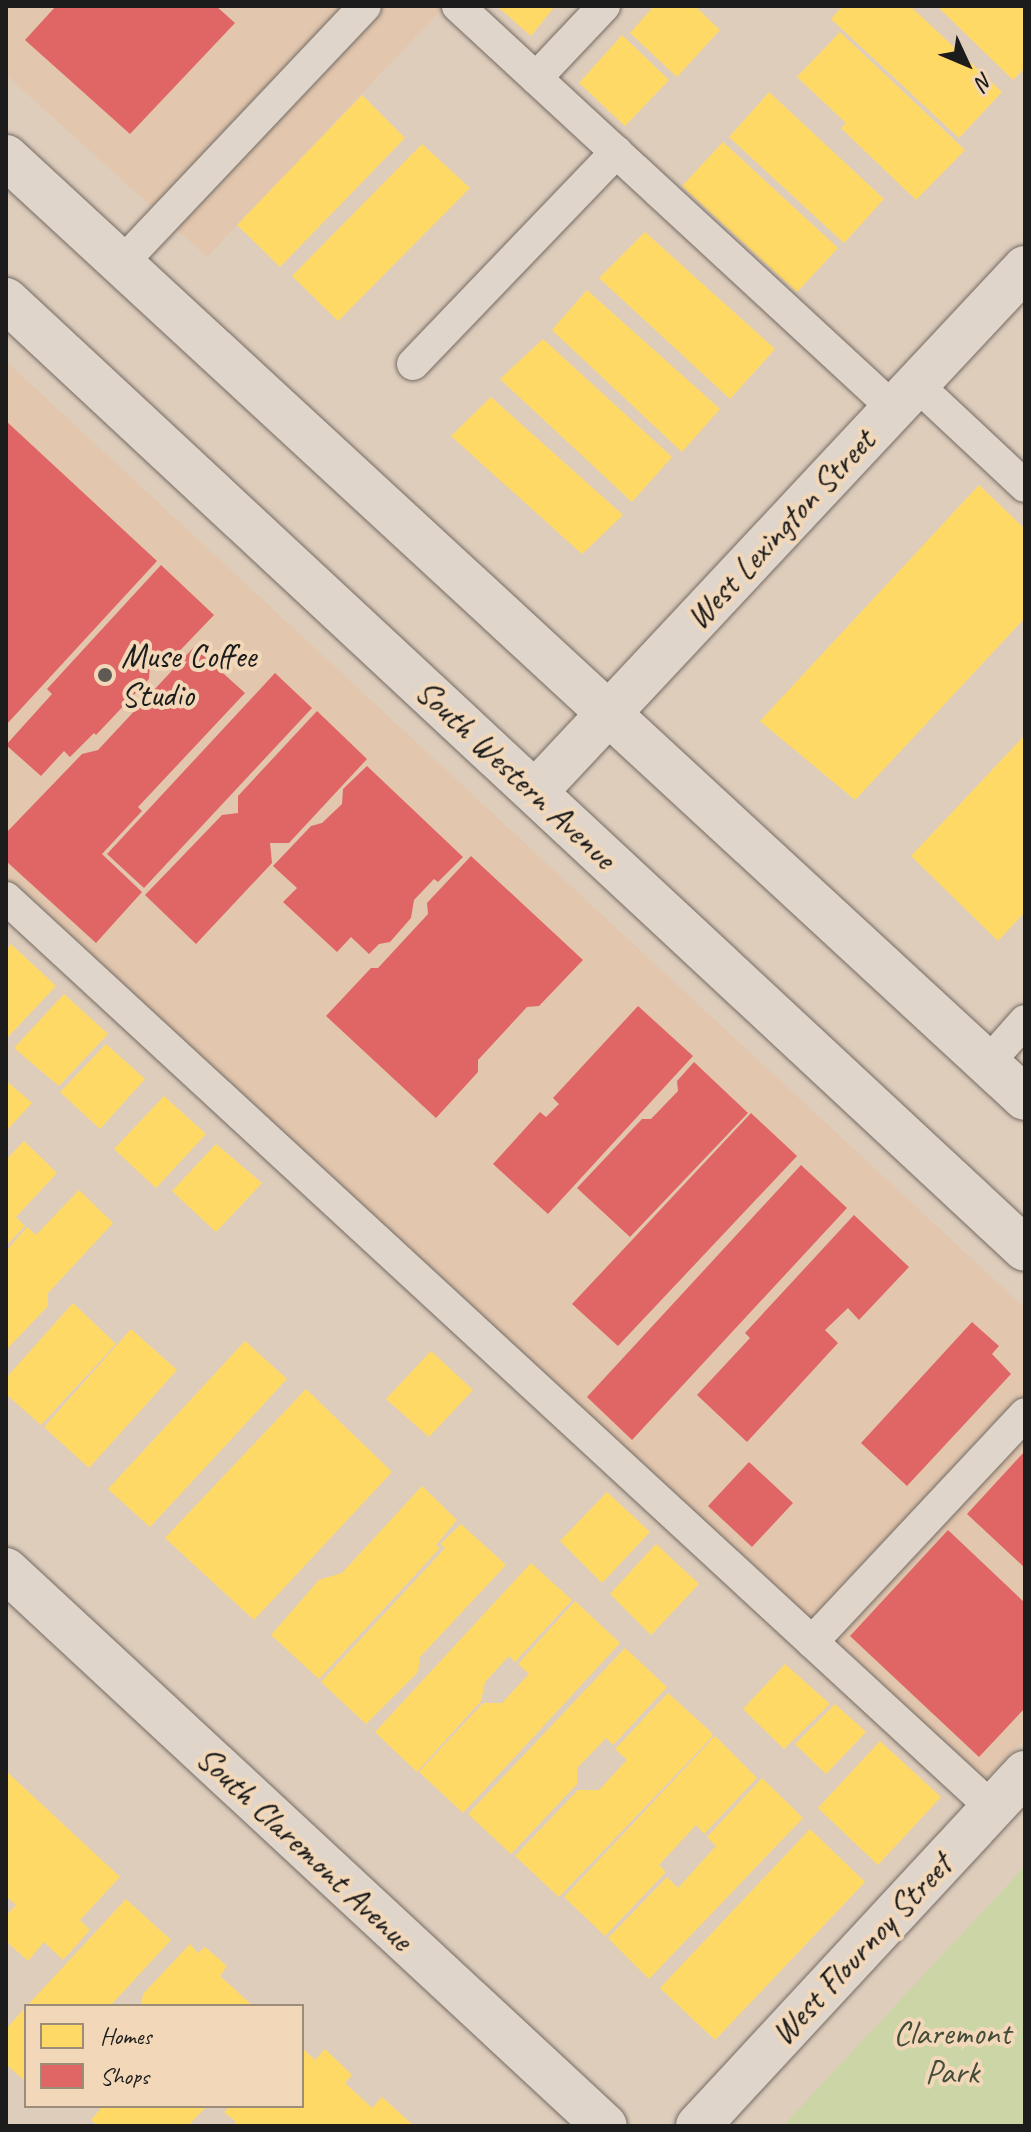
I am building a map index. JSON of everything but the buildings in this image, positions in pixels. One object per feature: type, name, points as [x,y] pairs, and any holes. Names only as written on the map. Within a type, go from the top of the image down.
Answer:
[{"type":"main road","points":[[10,169],[121,264],[1025,1098]]},
{"type":"main road","name":"West Lexington Street","points":[[536,791],[1025,268]]},
{"type":"main road","name":"South Western Avenue","points":[[6,300],[1025,1249]]},
{"type":"main road","name":"South Claremont Avenue","points":[[6,1570],[605,2126]]},
{"type":"main road","name":"West Flournoy Street","points":[[698,2126],[1025,1773]]},
{"type":"lane","points":[[121,264],[365,6]]},
{"type":"lane","points":[[458,6],[616,152],[905,396],[1025,486]]},
{"type":"lane","points":[[536,78],[604,6]]},
{"type":"lane","points":[[413,364],[616,152]]},
{"type":"lane","points":[[6,898],[992,1808]]},
{"type":"lane","points":[[987,1064],[1025,1021]]},
{"type":"lane","points":[[812,1642],[1025,1414]]},
{"type":"shaded area","points":[[6,6],[445,6],[207,257],[6,75]]},
{"type":"shaded area","points":[[6,361],[1025,1308],[1025,1739],[974,1792],[6,898]]},
{"type":"green space","name":"Claremont Park","points":[[1025,1866],[1025,2126],[783,2126]]},
{"type":"place","name":"Muse Coffee Studio","points":[[105,675]]}]
